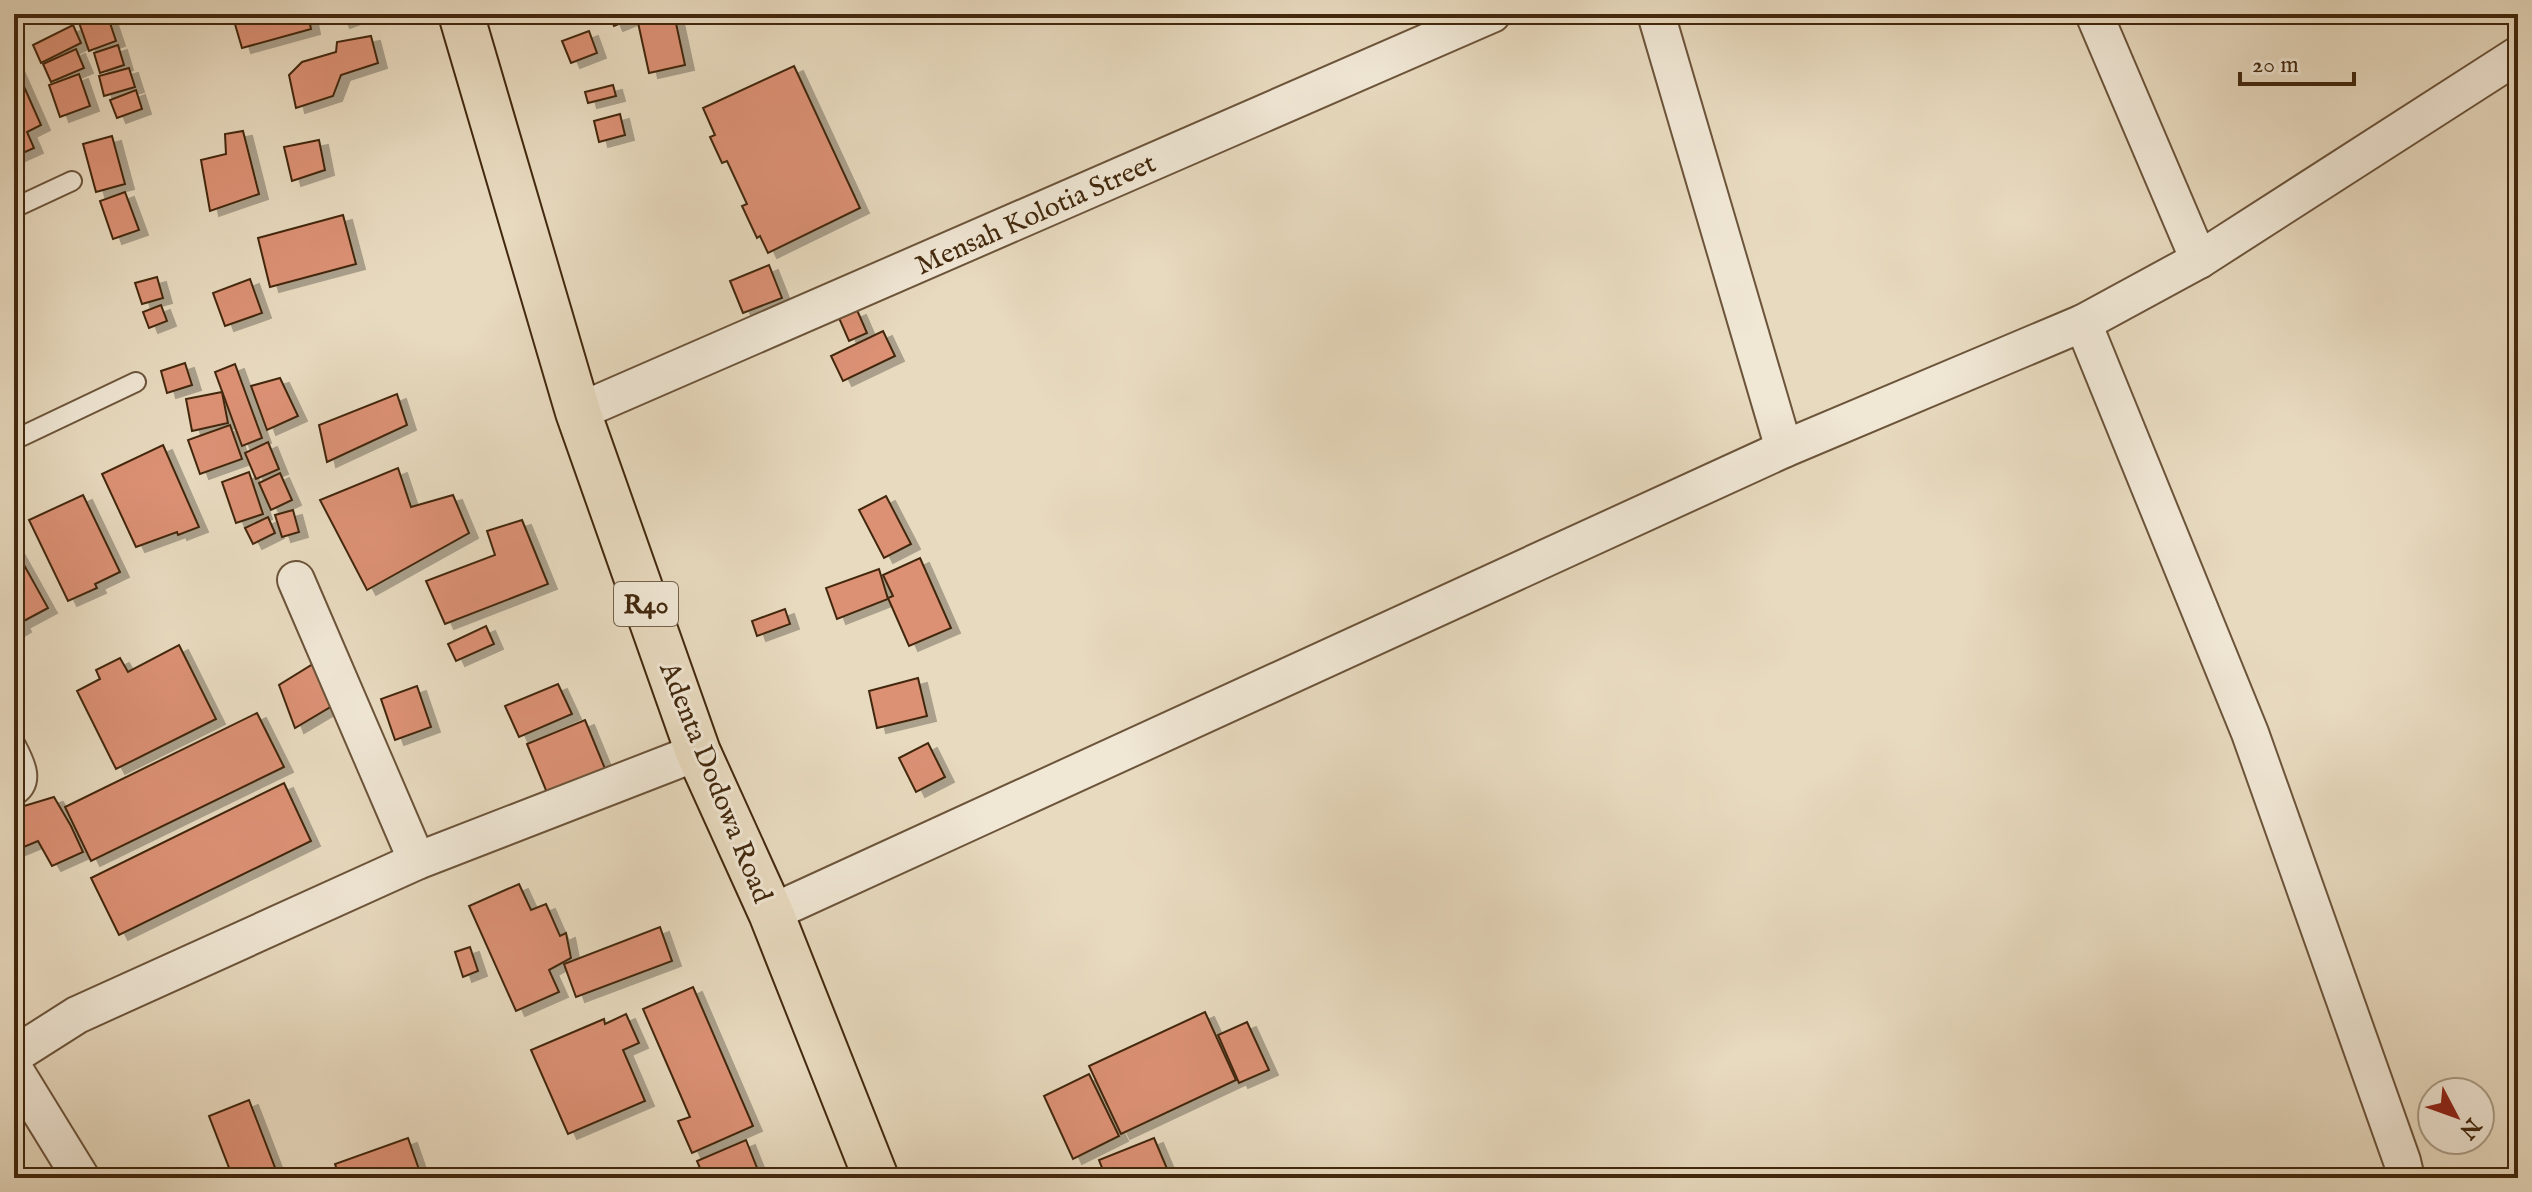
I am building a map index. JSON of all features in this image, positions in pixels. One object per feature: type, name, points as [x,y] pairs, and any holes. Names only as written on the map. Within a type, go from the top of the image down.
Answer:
[{"type":"main road","name":"Adenta Dodowa Road","points":[[461,14],[578,412],[698,752],[771,913],[876,1178]]},
{"type":"street","name":"Mensah Kolotia Street","points":[[578,412],[1492,14]]},
{"type":"street","points":[[1656,14],[1784,449]]},
{"type":"street","points":[[2094,14],[2199,260]]},
{"type":"street","points":[[771,913],[1784,449],[2083,323],[2199,260],[2518,55]]},
{"type":"street","points":[[2083,323],[2250,733],[2406,1178]]},
{"type":"street","points":[[296,580],[417,861]]},
{"type":"street","points":[[14,1055],[77,1015],[417,861],[698,752]]},
{"type":"street","points":[[14,1069],[81,1178]]},
{"type":"lane","points":[[14,208],[72,181]]},
{"type":"lane","points":[[14,440],[136,382]]},
{"type":"lane","points":[[14,741],[28,767],[27,783],[14,797]]},
{"type":"building","points":[[76,14],[107,14],[116,41],[89,51]]},
{"type":"building","points":[[232,14],[308,14],[311,29],[242,48]]},
{"type":"building","points":[[337,14],[365,14],[341,23]]},
{"type":"building","points":[[609,14],[643,14],[614,26]]},
{"type":"building","points":[[674,14],[685,65],[649,73],[637,18]]},
{"type":"building","points":[[73,25],[81,43],[41,63],[33,45]]},
{"type":"building","points":[[589,31],[597,53],[571,63],[562,41]]},
{"type":"building","points":[[371,36],[378,63],[341,75],[333,96],[296,108],[289,75],[302,62],[336,52],[337,42]]},
{"type":"building","points":[[118,45],[124,65],[100,73],[94,53]]},
{"type":"building","points":[[76,49],[84,68],[51,82],[43,64]]},
{"type":"building","points":[[14,64],[41,125],[27,132],[34,148],[14,157]]},
{"type":"building","points":[[794,66],[860,208],[768,253],[742,206],[747,204],[727,161],[722,163],[710,137],[715,135],[703,108]]},
{"type":"building","points":[[129,68],[135,87],[104,96],[99,76]]},
{"type":"building","points":[[79,74],[90,106],[60,117],[49,85]]},
{"type":"building","points":[[613,85],[616,96],[588,103],[585,92]]},
{"type":"building","points":[[136,90],[142,109],[117,118],[110,100]]},
{"type":"building","points":[[620,114],[625,135],[599,142],[594,121]]},
{"type":"building","points":[[243,131],[259,194],[210,211],[201,160],[226,154],[225,134]]},
{"type":"building","points":[[112,136],[125,184],[96,192],[83,144]]},
{"type":"building","points":[[319,140],[325,170],[292,181],[284,147]]},
{"type":"building","points":[[125,192],[139,230],[113,239],[100,201]]},
{"type":"building","points":[[343,215],[356,264],[270,287],[258,238]]},
{"type":"building","points":[[769,265],[782,298],[743,313],[730,281]]},
{"type":"building","points":[[157,277],[163,298],[142,304],[135,283]]},
{"type":"building","points":[[250,279],[262,313],[225,326],[213,293]]},
{"type":"building","points":[[161,305],[167,321],[149,328],[143,312]]},
{"type":"building","points":[[857,310],[867,333],[849,341],[839,318]]},
{"type":"building","points":[[883,331],[895,356],[843,381],[831,356]]},
{"type":"building","points":[[185,363],[192,385],[167,393],[161,371]]},
{"type":"building","points":[[235,364],[262,438],[242,446],[215,372]]},
{"type":"building","points":[[280,378],[298,416],[267,430],[251,386]]},
{"type":"building","points":[[222,392],[228,423],[192,431],[186,399]]},
{"type":"building","points":[[397,394],[407,425],[327,462],[319,425]]},
{"type":"building","points":[[230,425],[242,459],[200,474],[188,440]]},
{"type":"building","points":[[268,442],[279,469],[256,479],[245,453]]},
{"type":"building","points":[[163,445],[199,527],[136,547],[102,474]]},
{"type":"building","points":[[398,468],[411,507],[453,495],[469,533],[367,590],[320,500]]},
{"type":"building","points":[[249,472],[263,514],[236,523],[222,482]]},
{"type":"building","points":[[280,473],[292,500],[271,510],[259,483]]},
{"type":"building","points":[[83,495],[120,572],[95,584],[97,588],[68,601],[29,520]]},
{"type":"building","points":[[886,496],[911,544],[884,558],[859,510]]},
{"type":"building","points":[[293,510],[299,532],[282,537],[275,515]]},
{"type":"building","points":[[268,517],[275,533],[253,544],[245,528]]},
{"type":"building","points":[[522,520],[548,584],[445,624],[426,581],[495,555],[487,531]]},
{"type":"building","points":[[14,547],[48,608],[20,623],[22,627],[14,632]]},
{"type":"building","points":[[920,558],[951,628],[909,646],[888,598],[893,596],[883,575]]},
{"type":"building","points":[[879,569],[888,599],[837,619],[826,588]]},
{"type":"building","points":[[785,609],[790,624],[757,636],[752,621]]},
{"type":"building","points":[[486,626],[494,644],[456,661],[448,644]]},
{"type":"building","points":[[179,645],[216,719],[116,769],[77,691],[100,679],[96,670],[120,658],[128,672]]},
{"type":"building","points":[[313,664],[332,706],[295,728],[279,685]]},
{"type":"building","points":[[918,678],[927,716],[877,728],[869,691]]},
{"type":"building","points":[[558,684],[572,714],[519,737],[505,706]]},
{"type":"building","points":[[417,686],[431,727],[395,740],[381,699]]},
{"type":"building","points":[[257,713],[284,767],[91,861],[65,807]]},
{"type":"building","points":[[585,720],[608,776],[550,800],[527,744]]},
{"type":"building","points":[[928,743],[945,777],[916,792],[899,758]]},
{"type":"building","points":[[284,783],[311,841],[119,935],[91,878]]},
{"type":"building","points":[[54,797],[83,852],[52,866],[38,841],[14,851],[14,809]]},
{"type":"building","points":[[519,884],[531,910],[546,904],[560,936],[566,933],[571,958],[549,970],[559,992],[516,1011],[469,906]]},
{"type":"building","points":[[660,927],[672,961],[576,997],[564,964]]},
{"type":"building","points":[[470,947],[478,971],[463,977],[455,952]]},
{"type":"building","points":[[693,987],[753,1126],[692,1153],[678,1121],[690,1117],[643,1009]]},
{"type":"building","points":[[1205,1012],[1236,1080],[1121,1134],[1089,1066]]},
{"type":"building","points":[[626,1014],[639,1043],[623,1050],[645,1101],[568,1134],[531,1050],[604,1019],[605,1024]]},
{"type":"building","points":[[1247,1022],[1269,1070],[1239,1083],[1218,1035]]},
{"type":"building","points":[[1089,1074],[1119,1136],[1073,1159],[1044,1096]]},
{"type":"building","points":[[249,1100],[279,1178],[233,1178],[209,1116]]},
{"type":"building","points":[[408,1138],[422,1178],[340,1178],[335,1164]]},
{"type":"building","points":[[1154,1138],[1171,1178],[1106,1178],[1099,1160]]},
{"type":"building","points":[[746,1140],[761,1178],[704,1178],[697,1161]]}]
